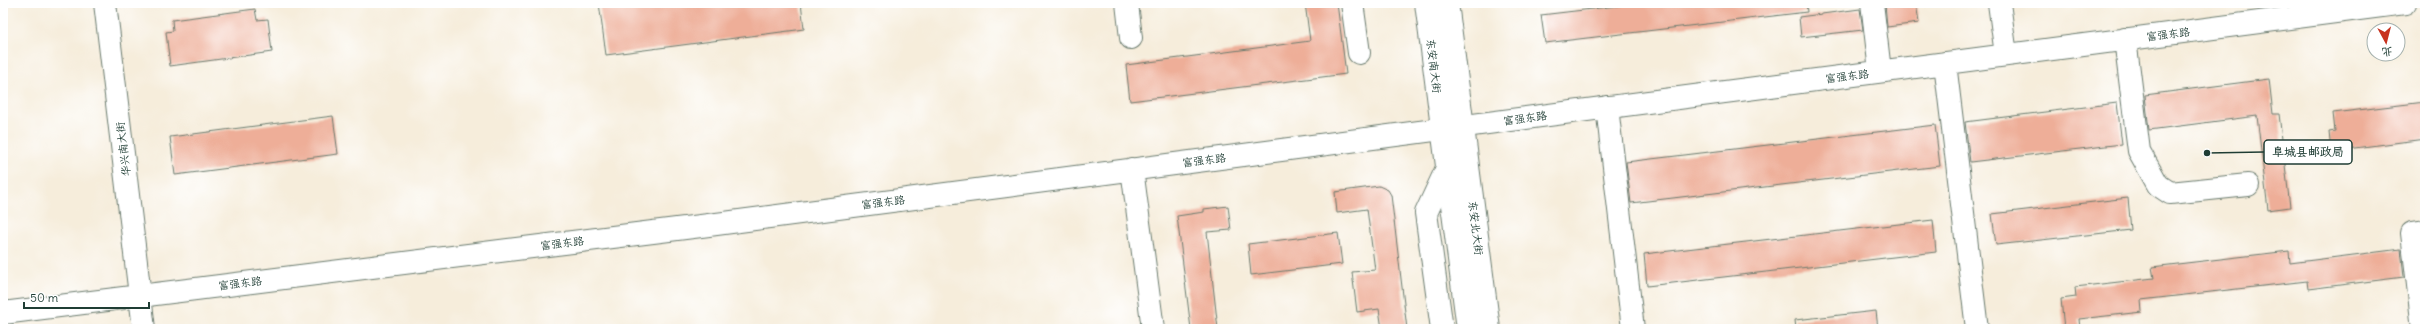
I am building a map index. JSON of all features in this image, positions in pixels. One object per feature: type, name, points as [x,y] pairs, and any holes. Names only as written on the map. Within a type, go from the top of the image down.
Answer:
[{"type":"street","name":"华兴南大街","points":[[105,3],[144,329]]},
{"type":"street","points":[[1127,3],[1131,38]]},
{"type":"street","points":[[1352,3],[1359,53]]},
{"type":"street","name":"东安南大街","points":[[1426,3],[1442,129]]},
{"type":"street","name":"东安南大街","points":[[1447,3],[1463,126]]},
{"type":"street","points":[[1872,3],[1880,71]]},
{"type":"street","points":[[2000,3],[2006,55]]},
{"type":"street","name":"富强东路","points":[[3,313],[1442,129],[2405,3]]},
{"type":"street","points":[[2125,39],[2139,151],[2158,185],[2170,193],[2248,185]]},
{"type":"street","points":[[1945,63],[1977,329]]},
{"type":"street","points":[[1608,107],[1633,329]]},
{"type":"street","name":"东安北大街","points":[[1463,126],[1490,329]]},
{"type":"street","name":"东安北大街","points":[[1442,129],[1468,329]]},
{"type":"street","points":[[1442,329],[1426,213],[1447,168]]},
{"type":"street","points":[[1132,169],[1153,329]]},
{"type":"street","points":[[2423,329],[2412,233],[2425,231]]},
{"type":"building","points":[[599,3],[801,3],[804,29],[606,55]]},
{"type":"building","points":[[1305,3],[1337,3],[1346,74],[1130,101],[1126,65],[1310,41]]},
{"type":"building","points":[[1643,3],[1806,3],[1807,12],[1545,43],[1541,15]]},
{"type":"building","points":[[1885,3],[1916,3],[1919,23],[1887,27]]},
{"type":"building","points":[[255,9],[257,20],[268,19],[272,52],[170,66],[166,32],[173,31],[172,20]]},
{"type":"building","points":[[1860,9],[1863,30],[1801,37],[1799,17]]},
{"type":"building","points":[[2269,79],[2273,114],[2279,114],[2290,207],[2268,210],[2257,116],[2149,130],[2145,95]]},
{"type":"building","points":[[2425,102],[2425,139],[2331,151],[2329,132],[2335,131],[2333,113]]},
{"type":"building","points":[[2117,103],[2122,144],[1970,162],[1965,122]]},
{"type":"building","points":[[333,116],[338,154],[175,175],[170,137]]},
{"type":"building","points":[[1935,125],[1940,166],[1631,203],[1626,162]]},
{"type":"building","points":[[1379,186],[1388,190],[1391,195],[1407,329],[1382,329],[1379,309],[1357,312],[1352,272],[1375,270],[1367,209],[1337,213],[1335,192]]},
{"type":"building","points":[[2128,198],[2131,230],[1996,245],[1992,214]]},
{"type":"building","points":[[1228,206],[1231,230],[1207,232],[1218,329],[1191,329],[1177,216],[1204,212],[1204,209]]},
{"type":"building","points":[[1933,220],[1936,252],[1647,286],[1644,254]]},
{"type":"building","points":[[1338,233],[1342,264],[1251,275],[1248,244]]},
{"type":"building","points":[[2401,249],[2404,277],[2308,289],[2307,281],[2141,300],[2142,312],[2079,319],[2080,329],[2064,329],[2061,299],[2076,297],[2075,287],[2154,278],[2152,267],[2289,251],[2290,263]]},
{"type":"building","points":[[1876,311],[1878,329],[1796,329],[1795,320]]},
{"type":"place","name":"阜城县邮政局","points":[[2207,153]]}]
